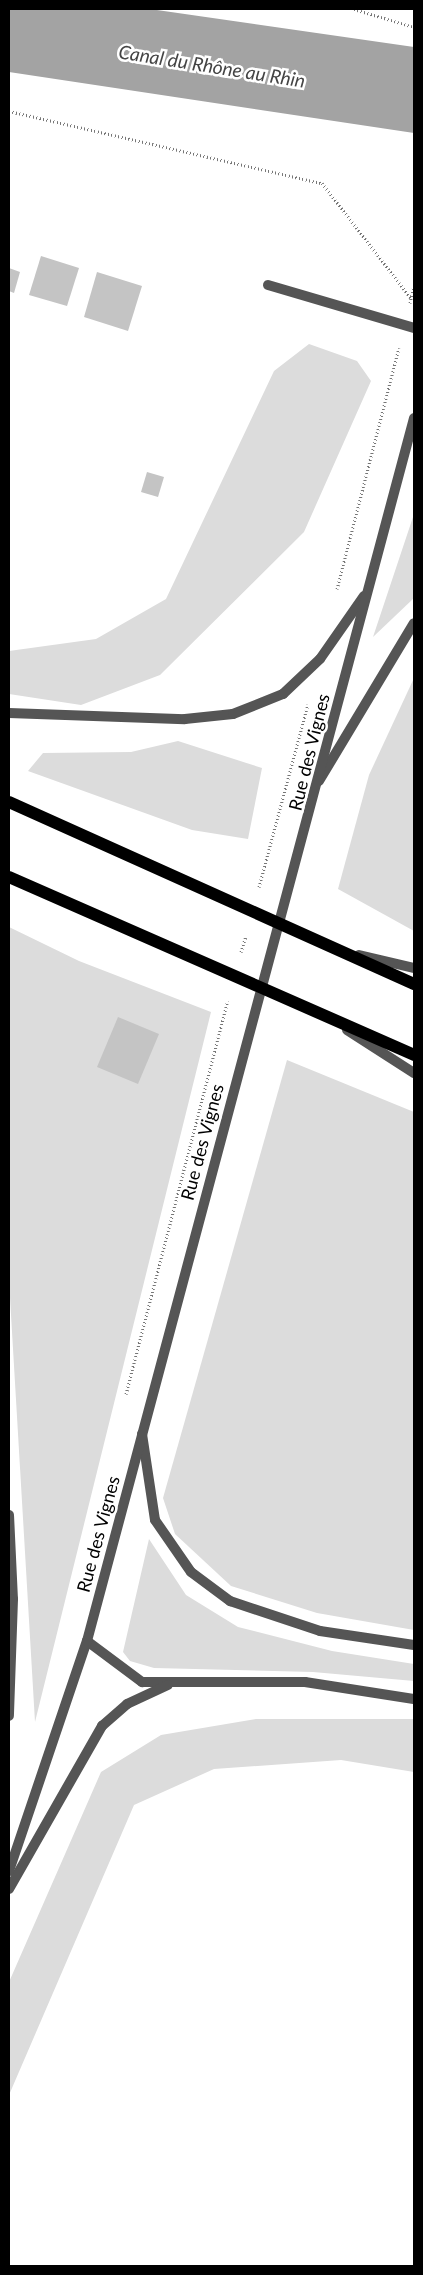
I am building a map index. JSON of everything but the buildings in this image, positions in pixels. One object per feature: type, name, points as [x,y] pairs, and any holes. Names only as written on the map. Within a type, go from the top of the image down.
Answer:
[{"type":"main road","points":[[9,802],[414,984]]},
{"type":"main road","points":[[9,877],[414,1055]]},
{"type":"street","points":[[268,285],[409,327]]},
{"type":"street","name":"Rue des Vignes","points":[[9,1871],[87,1641],[235,1083],[319,781],[364,596],[414,418]]},
{"type":"street","points":[[9,713],[185,719],[233,714],[283,694],[320,659],[364,596]]},
{"type":"street","points":[[319,781],[414,623]]},
{"type":"street","points":[[338,950],[414,968]]},
{"type":"street","points":[[325,1016],[414,1073]]},
{"type":"street","points":[[142,1432],[155,1520],[191,1572],[230,1601],[320,1631],[414,1645]]},
{"type":"street","points":[[9,1516],[13,1599],[9,1716]]},
{"type":"street","points":[[87,1641],[142,1682],[169,1685],[305,1682],[414,1699]]},
{"type":"street","points":[[9,1889],[102,1726],[127,1704],[169,1685]]},
{"type":"path","points":[[354,9],[414,27]]},
{"type":"path","points":[[9,111],[322,183],[414,302]]},
{"type":"path","points":[[336,592],[409,327],[411,298],[414,286]]},
{"type":"path","points":[[275,830],[320,659]]},
{"type":"path","points":[[124,1398],[208,1072]]},
{"type":"shaded area","points":[[309,344],[357,361],[371,381],[304,532],[160,675],[81,705],[9,694],[9,651],[96,639],[166,599],[274,371]]},
{"type":"shaded area","points":[[414,514],[414,598],[373,637]]},
{"type":"shaded area","points":[[414,678],[414,931],[338,889],[369,775]]},
{"type":"shaded area","points":[[178,741],[262,768],[248,839],[192,830],[28,771],[43,753],[131,752]]},
{"type":"shaded area","points":[[9,927],[79,961],[211,1012],[35,1722],[9,1281]]},
{"type":"shaded area","points":[[287,1060],[414,1112],[414,1630],[317,1613],[231,1586],[175,1534],[163,1498]]},
{"type":"shaded area","points":[[149,1539],[186,1595],[238,1627],[332,1651],[414,1664],[414,1681],[313,1672],[154,1668],[130,1661],[123,1652]]},
{"type":"shaded area","points":[[256,1719],[414,1719],[414,1772],[341,1760],[214,1769],[134,1805],[9,2095],[9,1982],[101,1772],[161,1735]]},
{"type":"water","name":"Canal du Rhône au Rhin","points":[[9,9],[150,9],[414,47],[414,133],[9,72]]}]
